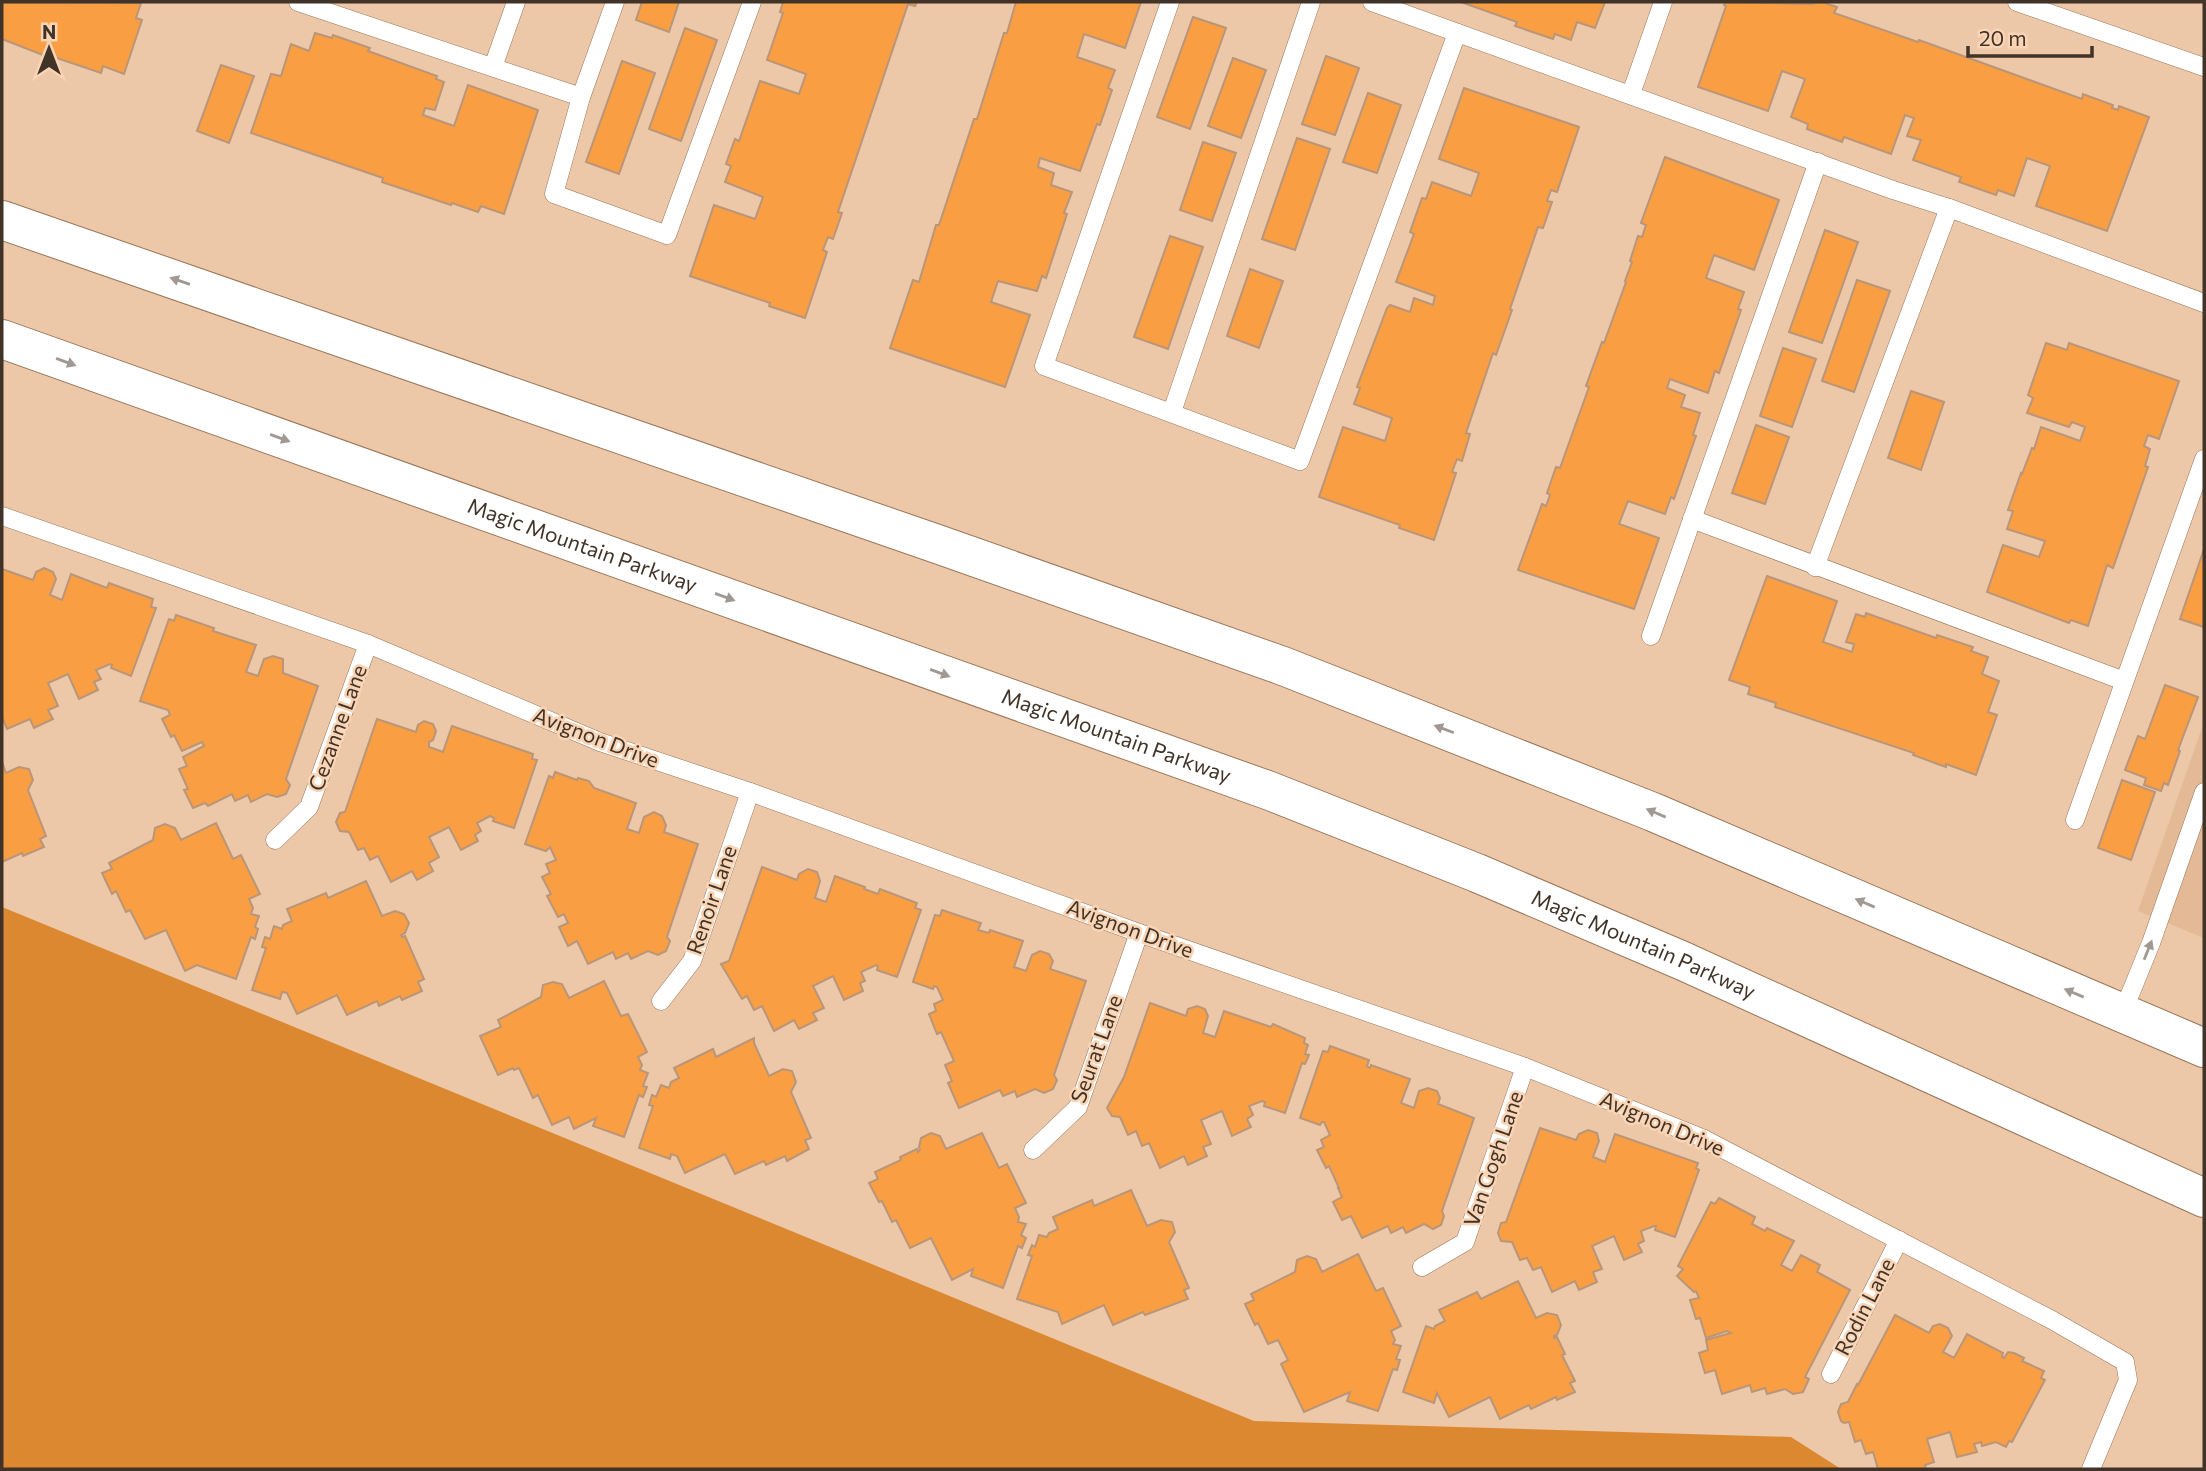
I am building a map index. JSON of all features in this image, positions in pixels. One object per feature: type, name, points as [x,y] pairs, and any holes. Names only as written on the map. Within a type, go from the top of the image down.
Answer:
[{"type":"main road","points":[[2,220],[1283,666],[1653,812],[2204,1048]]},
{"type":"main road","name":"Magic Mountain Parkway","points":[[2,339],[1270,791],[1477,873],[1683,961],[2204,1198]]},
{"type":"lane","points":[[298,2],[581,97]]},
{"type":"lane","points":[[493,67],[516,2]]},
{"type":"lane","points":[[615,2],[581,97],[554,194],[667,235],[752,2]]},
{"type":"lane","points":[[1170,2],[1044,366],[1300,461],[1457,33]]},
{"type":"lane","points":[[1171,412],[1311,2]]},
{"type":"lane","points":[[1372,2],[1949,208],[2204,303]]},
{"type":"lane","points":[[1631,94],[1663,2]]},
{"type":"lane","points":[[2017,2],[2045,6],[2204,67]]},
{"type":"lane","points":[[1651,636],[1818,162]]},
{"type":"lane","points":[[1815,567],[1949,208]]},
{"type":"lane","points":[[2075,820],[2204,459]]},
{"type":"lane","name":"Avignon Drive","points":[[2,516],[369,645],[600,742],[750,792],[1139,933],[1525,1067],[1702,1138],[2052,1320],[2125,1362],[2127,1380],[2091,1469]]},
{"type":"lane","points":[[1692,519],[2124,681]]},
{"type":"lane","name":"Cezanne Lane","points":[[275,840],[309,807],[369,645]]},
{"type":"lane","name":"Renoir Lane","points":[[660,1001],[692,961],[750,792]]},
{"type":"lane","points":[[2122,1014],[2151,943],[2204,792]]},
{"type":"lane","name":"Seurat Lane","points":[[1033,1150],[1078,1107],[1139,933]]},
{"type":"lane","name":"Van Gogh Lane","points":[[1422,1267],[1465,1242],[1525,1067]]},
{"type":"lane","name":"Rodin Lane","points":[[1831,1374],[1899,1240]]},
{"type":"shaded area","points":[[2204,722],[2204,938],[2138,911]]},
{"type":"shaded area","points":[[2,907],[1254,1421],[1791,1437],[1841,1469],[2,1469]]},
{"type":"building","points":[[2,2],[141,3],[136,18],[142,20],[124,74],[103,66],[101,73],[54,57],[53,59],[2,39]]},
{"type":"building","points":[[642,2],[679,2],[669,32],[636,20]]},
{"type":"building","points":[[783,2],[917,2],[915,6],[908,4],[838,212],[842,213],[833,239],[828,237],[823,250],[827,252],[805,318],[690,276],[714,205],[755,219],[763,197],[725,182],[731,166],[726,164],[735,139],[739,141],[760,81],[799,94],[806,74],[767,60],[783,13],[780,12]]},
{"type":"building","points":[[1016,2],[1141,2],[1125,48],[1084,34],[1077,57],[1115,70],[1108,88],[1112,90],[1100,125],[1097,124],[1080,171],[1040,158],[1038,167],[1054,173],[1051,185],[1072,192],[1046,278],[1042,276],[1037,291],[998,281],[991,302],[1030,315],[1005,387],[890,348],[913,280],[919,282],[936,225],[939,225]]},
{"type":"building","points":[[1461,2],[1605,2],[1595,28],[1577,22],[1571,40],[1555,34],[1553,39],[1515,26],[1517,22]]},
{"type":"building","points":[[1725,2],[1822,2],[1837,7],[1834,13],[1918,42],[1919,40],[2082,99],[2083,94],[2113,105],[2112,108],[2118,110],[2119,106],[2149,117],[2107,231],[2036,206],[2050,166],[2027,158],[2014,196],[1998,190],[1996,195],[1959,182],[1961,177],[1913,160],[1921,140],[1907,136],[1914,118],[1905,115],[1891,154],[1844,137],[1842,142],[1807,129],[1808,124],[1791,117],[1805,79],[1782,71],[1768,111],[1698,87],[1726,6]]},
{"type":"building","points":[[1193,17],[1226,28],[1190,129],[1157,117]]},
{"type":"building","points":[[685,28],[717,40],[681,141],[649,129]]},
{"type":"building","points":[[315,33],[332,38],[333,35],[370,48],[368,51],[437,76],[436,79],[444,82],[435,110],[425,108],[423,115],[454,126],[468,85],[538,110],[504,214],[481,206],[478,212],[452,203],[451,205],[382,182],[383,178],[251,133],[271,74],[281,76],[291,44],[309,51]]},
{"type":"building","points":[[1326,56],[1359,68],[1335,135],[1302,124]]},
{"type":"building","points":[[1233,58],[1266,70],[1241,138],[1208,126]]},
{"type":"building","points":[[622,61],[655,73],[619,174],[586,162]]},
{"type":"building","points":[[221,65],[254,76],[229,143],[197,131]]},
{"type":"building","points":[[1464,88],[1579,127],[1557,192],[1551,190],[1547,201],[1552,202],[1543,228],[1538,227],[1496,355],[1493,353],[1466,433],[1470,434],[1462,461],[1457,459],[1452,472],[1456,473],[1434,540],[1399,528],[1400,525],[1319,497],[1343,427],[1385,441],[1392,418],[1354,404],[1360,388],[1357,387],[1387,308],[1390,305],[1410,312],[1414,298],[1433,305],[1435,296],[1396,282],[1414,234],[1410,232],[1422,198],[1426,199],[1432,182],[1471,196],[1479,173],[1439,159]]},
{"type":"building","points":[[1368,93],[1401,105],[1377,173],[1343,162]]},
{"type":"building","points":[[1297,138],[1330,149],[1295,250],[1262,239]]},
{"type":"building","points":[[1203,142],[1236,153],[1212,221],[1180,210]]},
{"type":"building","points":[[1665,157],[1779,200],[1754,270],[1714,255],[1706,278],[1744,292],[1738,309],[1741,310],[1719,373],[1715,371],[1708,393],[1670,379],[1667,388],[1685,395],[1681,407],[1700,413],[1693,435],[1696,436],[1674,499],[1671,497],[1665,514],[1628,501],[1619,524],[1659,538],[1634,609],[1518,570],[1542,504],[1546,506],[1550,495],[1547,493],[1556,467],[1560,468],[1589,387],[1586,386],[1626,282],[1638,236],[1642,237],[1646,225],[1641,223]]},
{"type":"building","points":[[1825,230],[1858,242],[1822,343],[1789,332]]},
{"type":"building","points":[[1170,236],[1203,247],[1168,349],[1134,337]]},
{"type":"building","points":[[1250,269],[1283,281],[1259,348],[1227,336]]},
{"type":"building","points":[[1857,280],[1890,291],[1854,392],[1822,381]]},
{"type":"building","points":[[2046,343],[2067,350],[2069,343],[2179,381],[2159,439],[2148,435],[2144,446],[2150,449],[2145,466],[2148,467],[2113,568],[2107,565],[2088,626],[2071,620],[2069,623],[1987,592],[2003,545],[2039,557],[2045,541],[2007,529],[2013,511],[2008,510],[2041,427],[2080,441],[2085,427],[2072,422],[2069,427],[2027,413],[2033,398],[2028,395]]},
{"type":"building","points":[[1783,348],[1816,359],[1792,427],[1760,416]]},
{"type":"building","points":[[1911,391],[1944,402],[1921,470],[1888,458]]},
{"type":"building","points":[[1756,425],[1789,437],[1765,504],[1732,493]]},
{"type":"building","points":[[2204,549],[2204,627],[2180,619]]},
{"type":"building","points":[[44,568],[53,572],[56,579],[50,595],[62,600],[71,574],[107,588],[109,583],[153,599],[151,607],[156,608],[131,676],[111,668],[110,664],[96,670],[101,679],[94,682],[98,690],[79,699],[68,674],[48,683],[58,706],[48,710],[53,719],[34,728],[30,719],[7,729],[2,717],[2,569],[33,580],[36,572]]},
{"type":"building","points":[[1767,576],[1837,601],[1823,642],[1852,652],[1854,644],[1846,642],[1856,614],[1865,617],[1866,613],[1936,638],[1937,635],[1973,647],[1971,651],[1988,657],[1982,674],[1999,681],[1988,712],[1997,715],[1976,775],[1775,707],[1776,703],[1748,694],[1750,687],[1729,680]]},
{"type":"building","points":[[176,615],[256,645],[246,672],[258,676],[264,659],[273,656],[283,659],[283,673],[318,686],[286,779],[290,785],[286,794],[277,797],[267,794],[251,802],[248,795],[235,801],[232,794],[208,806],[205,803],[193,808],[184,790],[188,789],[179,769],[187,766],[183,757],[204,746],[202,742],[182,751],[162,719],[170,715],[168,710],[140,701],[169,619],[174,621]]},
{"type":"building","points":[[2165,685],[2198,697],[2168,785],[2164,783],[2161,791],[2144,785],[2146,778],[2125,770],[2138,736],[2145,739]]},
{"type":"building","points":[[377,719],[416,732],[418,725],[424,721],[433,724],[436,731],[429,747],[443,752],[452,726],[533,754],[532,759],[537,760],[514,828],[493,821],[494,818],[490,816],[477,823],[481,831],[475,835],[478,841],[461,850],[449,827],[429,837],[439,857],[429,863],[433,871],[417,880],[412,871],[391,882],[378,856],[370,860],[364,848],[358,850],[349,832],[340,831],[336,822],[340,813],[345,812]]},
{"type":"building","points":[[2,762],[6,773],[19,767],[29,769],[33,780],[28,790],[46,836],[40,839],[44,847],[2,862]]},
{"type":"building","points":[[555,772],[577,780],[589,781],[594,788],[636,803],[627,829],[639,833],[644,817],[654,812],[662,816],[666,825],[664,832],[698,844],[667,937],[670,941],[666,951],[658,955],[648,951],[631,959],[628,953],[616,959],[613,952],[588,964],[577,941],[568,946],[559,927],[568,923],[564,914],[558,917],[547,896],[551,894],[542,877],[550,873],[546,864],[556,860],[550,847],[546,851],[525,844],[549,776],[553,778]]},
{"type":"building","points":[[2122,780],[2155,792],[2131,860],[2098,848]]},
{"type":"building","points":[[216,823],[233,859],[241,855],[260,894],[249,899],[253,908],[251,914],[259,916],[255,927],[258,929],[255,939],[251,937],[236,979],[197,965],[185,971],[166,930],[145,939],[130,910],[126,912],[116,891],[112,894],[102,873],[112,869],[109,863],[153,840],[155,828],[165,824],[175,828],[181,840]]},
{"type":"building","points":[[762,867],[797,880],[799,874],[808,869],[817,872],[820,881],[815,898],[826,902],[835,876],[878,894],[880,889],[917,903],[915,908],[921,910],[897,977],[877,970],[876,965],[861,972],[865,981],[860,983],[863,991],[844,1000],[833,976],[813,986],[824,1008],[813,1013],[817,1020],[799,1029],[794,1020],[774,1031],[762,1006],[754,1010],[747,996],[742,999],[721,964],[729,961]]},
{"type":"building","points":[[366,881],[382,916],[395,911],[404,914],[409,923],[405,933],[401,935],[405,936],[424,979],[418,982],[422,991],[402,1000],[400,996],[379,1006],[377,1001],[347,1015],[337,995],[297,1014],[287,993],[282,992],[280,999],[252,990],[266,948],[262,947],[265,937],[270,939],[274,926],[282,929],[283,925],[292,921],[287,909],[326,893],[328,898]]},
{"type":"building","points":[[942,910],[981,923],[978,930],[989,933],[990,930],[1023,941],[1014,967],[1026,971],[1032,955],[1040,951],[1049,954],[1053,961],[1050,969],[1086,981],[1054,1075],[1057,1080],[1053,1089],[1044,1093],[1035,1089],[1017,1097],[1015,1091],[1003,1096],[1000,1090],[959,1108],[948,1083],[952,1081],[945,1065],[954,1061],[941,1032],[937,1034],[929,1014],[936,1011],[934,1004],[943,1000],[937,987],[934,986],[933,989],[913,982],[935,915],[940,916]]},
{"type":"building","points":[[604,981],[621,1016],[628,1014],[647,1052],[638,1057],[642,1065],[640,1070],[648,1073],[643,1086],[647,1087],[643,1097],[639,1095],[624,1137],[593,1126],[596,1118],[574,1129],[569,1117],[552,1125],[538,1095],[533,1098],[519,1068],[498,1075],[480,1036],[501,1027],[498,1020],[541,997],[543,985],[553,982],[562,984],[569,998]]},
{"type":"building","points":[[1150,1003],[1186,1016],[1188,1009],[1197,1006],[1205,1009],[1208,1016],[1203,1033],[1215,1037],[1224,1011],[1271,1027],[1273,1024],[1305,1038],[1304,1043],[1308,1045],[1305,1054],[1309,1055],[1305,1064],[1302,1063],[1285,1113],[1264,1106],[1265,1102],[1262,1101],[1249,1106],[1253,1115],[1247,1119],[1251,1127],[1232,1136],[1222,1111],[1201,1120],[1211,1144],[1203,1147],[1207,1156],[1188,1165],[1184,1156],[1160,1168],[1149,1143],[1142,1146],[1136,1131],[1128,1135],[1120,1117],[1112,1116],[1107,1108],[1124,1077]]},
{"type":"building","points":[[754,1038],[769,1076],[783,1069],[792,1071],[796,1082],[791,1092],[811,1138],[805,1140],[809,1149],[787,1161],[785,1156],[766,1165],[764,1161],[735,1174],[725,1154],[685,1173],[677,1156],[671,1154],[670,1159],[639,1148],[653,1106],[649,1105],[652,1095],[656,1097],[661,1085],[669,1088],[671,1082],[679,1078],[674,1068],[713,1049],[716,1057]]},
{"type":"building","points":[[1330,1046],[1369,1060],[1367,1066],[1370,1068],[1371,1065],[1410,1079],[1401,1103],[1414,1108],[1419,1091],[1428,1088],[1437,1091],[1440,1098],[1438,1104],[1474,1118],[1442,1211],[1444,1216],[1441,1225],[1433,1229],[1424,1224],[1406,1233],[1403,1227],[1391,1233],[1388,1226],[1362,1238],[1351,1216],[1342,1220],[1333,1202],[1342,1197],[1339,1188],[1329,1166],[1326,1168],[1317,1150],[1324,1147],[1321,1140],[1330,1135],[1324,1122],[1320,1125],[1300,1118],[1323,1051],[1328,1052]]},
{"type":"building","points":[[1540,1128],[1576,1140],[1579,1134],[1588,1130],[1597,1133],[1599,1141],[1593,1157],[1605,1162],[1615,1134],[1698,1163],[1696,1168],[1699,1170],[1675,1237],[1655,1230],[1656,1226],[1641,1231],[1644,1241],[1638,1244],[1642,1252],[1624,1260],[1614,1236],[1592,1246],[1602,1269],[1593,1272],[1597,1282],[1579,1290],[1575,1281],[1552,1292],[1541,1267],[1533,1270],[1527,1258],[1520,1260],[1512,1242],[1501,1241],[1498,1233],[1501,1223],[1506,1222]]},
{"type":"building","points":[[931,1133],[940,1136],[946,1149],[982,1133],[999,1168],[1007,1164],[1026,1203],[1015,1208],[1018,1222],[1026,1224],[1021,1235],[1026,1238],[1022,1248],[1018,1246],[1003,1288],[971,1276],[973,1269],[952,1280],[931,1238],[910,1248],[896,1220],[892,1222],[869,1183],[878,1179],[875,1172],[917,1149],[918,1152],[921,1138]]},
{"type":"building","points":[[1131,1190],[1147,1226],[1161,1220],[1172,1222],[1175,1232],[1169,1242],[1189,1288],[1184,1290],[1188,1299],[1145,1315],[1143,1312],[1113,1325],[1104,1305],[1062,1324],[1058,1312],[1017,1299],[1032,1256],[1028,1255],[1032,1245],[1035,1247],[1039,1235],[1047,1237],[1058,1229],[1053,1217],[1092,1200],[1094,1206]]},
{"type":"building","points":[[1719,1198],[1755,1217],[1752,1224],[1794,1241],[1781,1265],[1792,1271],[1801,1255],[1820,1265],[1817,1272],[1850,1290],[1805,1377],[1809,1379],[1803,1392],[1793,1394],[1785,1389],[1767,1394],[1765,1388],[1752,1392],[1750,1385],[1722,1394],[1715,1370],[1705,1373],[1699,1353],[1708,1350],[1706,1340],[1731,1333],[1727,1331],[1706,1338],[1700,1318],[1696,1319],[1690,1300],[1699,1298],[1696,1291],[1677,1276],[1683,1269],[1678,1266],[1711,1202],[1715,1204]]},
{"type":"building","points":[[1358,1254],[1376,1291],[1383,1288],[1401,1326],[1391,1331],[1395,1340],[1393,1344],[1401,1346],[1396,1359],[1400,1360],[1397,1370],[1393,1369],[1378,1411],[1347,1401],[1350,1392],[1304,1412],[1281,1364],[1288,1360],[1278,1340],[1268,1344],[1245,1304],[1254,1300],[1251,1294],[1295,1272],[1297,1260],[1307,1256],[1316,1259],[1322,1272]]},
{"type":"building","points":[[1518,1281],[1536,1318],[1547,1313],[1557,1315],[1561,1325],[1554,1338],[1557,1337],[1565,1354],[1562,1355],[1575,1381],[1570,1383],[1575,1392],[1557,1400],[1556,1397],[1531,1409],[1529,1405],[1500,1419],[1490,1397],[1449,1417],[1437,1393],[1434,1403],[1403,1392],[1426,1326],[1434,1329],[1445,1321],[1439,1310],[1477,1292],[1481,1299]]},
{"type":"building","points":[[1895,1315],[1929,1333],[1933,1326],[1940,1324],[1948,1328],[1952,1336],[1943,1352],[1954,1358],[1967,1334],[2003,1353],[2004,1358],[2008,1352],[2014,1353],[2024,1358],[2022,1361],[2044,1371],[2041,1378],[2045,1380],[2012,1442],[2009,1441],[2006,1447],[1996,1442],[1982,1446],[1981,1442],[1974,1444],[1977,1452],[1957,1457],[1950,1432],[1927,1439],[1934,1462],[1925,1465],[1926,1469],[1878,1469],[1873,1452],[1866,1454],[1861,1440],[1855,1442],[1849,1422],[1841,1421],[1838,1412],[1841,1404],[1848,1402],[1858,1385]]}]
